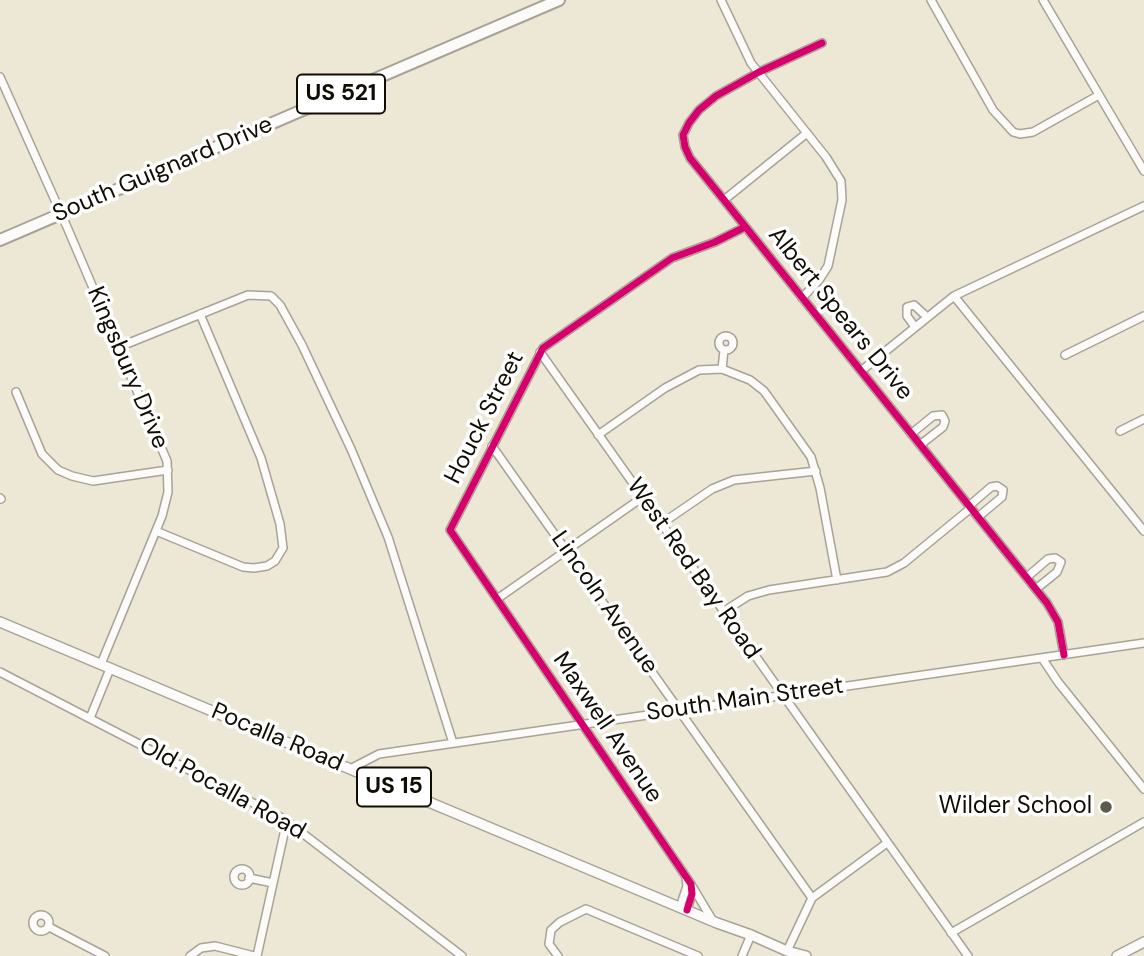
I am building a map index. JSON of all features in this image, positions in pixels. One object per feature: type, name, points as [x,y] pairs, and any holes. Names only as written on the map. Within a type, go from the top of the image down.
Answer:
[{"type":"highway","name":"South Guignard Drive","points":[[0,240],[559,0]]},
{"type":"main road","name":"Pocalla Road","points":[[0,622],[683,909],[751,934],[789,954],[806,956]]},
{"type":"main road","points":[[1123,955],[1144,942]]},
{"type":"street","points":[[721,0],[741,45],[835,168],[841,181],[842,195],[828,266],[802,298]]},
{"type":"street","points":[[930,0],[993,110],[1013,132],[1033,132],[1099,94]]},
{"type":"street","points":[[1043,0],[1144,171]]},
{"type":"street","name":"Albert Spears Drive","points":[[822,44],[759,72],[706,103],[689,123],[683,135],[685,147],[724,201],[1036,589],[1058,622],[1064,654]]},
{"type":"street","name":"Kingsbury Drive","points":[[0,77],[2,87],[119,347],[163,451],[168,470],[168,492],[156,531],[101,664]]},
{"type":"street","points":[[724,201],[807,133]]},
{"type":"street","points":[[861,371],[954,296],[1144,205]]},
{"type":"street","name":"Houck Street","points":[[497,600],[450,530],[540,352],[674,257],[746,227]]},
{"type":"street","points":[[119,347],[238,298],[257,294],[271,296],[280,305],[351,449],[388,537],[453,743]]},
{"type":"street","points":[[954,296],[1144,531]]},
{"type":"street","points":[[915,327],[907,316],[907,307],[914,305],[927,317]]},
{"type":"street","points":[[156,531],[243,567],[267,566],[275,561],[283,548],[282,532],[261,458],[200,314]]},
{"type":"street","points":[[1065,355],[1144,316]]},
{"type":"street","points":[[722,369],[724,350]]},
{"type":"street","name":"West Red Bay Road","points":[[540,352],[968,956]]},
{"type":"street","points":[[598,435],[684,376],[699,370],[722,369],[750,380],[764,391],[808,452],[816,471],[838,580]]},
{"type":"street","points":[[16,392],[42,454],[58,470],[93,481],[168,470]]},
{"type":"street","name":"Albert Spears Drive","points":[[911,434],[933,416],[942,415],[945,421],[943,426],[920,445]]},
{"type":"street","points":[[1120,431],[1144,419]]},
{"type":"street","name":"Lincoln Avenue","points":[[492,446],[812,898]]},
{"type":"street","points":[[661,524],[712,489],[734,480],[816,471]]},
{"type":"street","points":[[723,612],[754,594],[895,569],[992,487],[997,486],[1003,490],[1002,497],[978,517]]},
{"type":"street","points":[[497,600],[642,497]]},
{"type":"street","points":[[1027,577],[1048,559],[1055,558],[1061,562],[1057,572],[1036,589]]},
{"type":"street","name":"Maxwell Avenue","points":[[497,600],[713,921]]},
{"type":"street","name":"South Main Street","points":[[350,769],[379,754],[1144,643]]},
{"type":"street","points":[[1042,658],[1058,682],[1144,789]]},
{"type":"street","points":[[90,718],[110,669]]},
{"type":"street","name":"Old Pocalla Road","points":[[0,672],[287,820],[462,956]]},
{"type":"street","points":[[190,956],[201,948],[215,946],[256,956],[287,820]]},
{"type":"street","points":[[951,933],[1144,822]]},
{"type":"street","points":[[789,954],[812,898],[887,843]]},
{"type":"street","points":[[249,878],[273,883]]},
{"type":"street","points":[[683,909],[692,890],[688,881]]},
{"type":"street","points":[[558,956],[549,944],[551,930],[568,917],[586,909],[698,956]]},
{"type":"street","points":[[49,927],[94,954],[105,956]]},
{"type":"street","points":[[742,956],[751,934]]},
{"type":"cycle path","points":[[822,43],[759,72],[716,96],[699,110],[689,123],[683,135],[685,147],[690,158],[1047,603],[1058,622],[1064,655]]},
{"type":"cycle path","points":[[687,910],[692,894],[691,884],[450,530],[543,348],[672,258],[745,227]]},
{"type":"place","name":"Wilder School","points":[[1106,807]]}]
